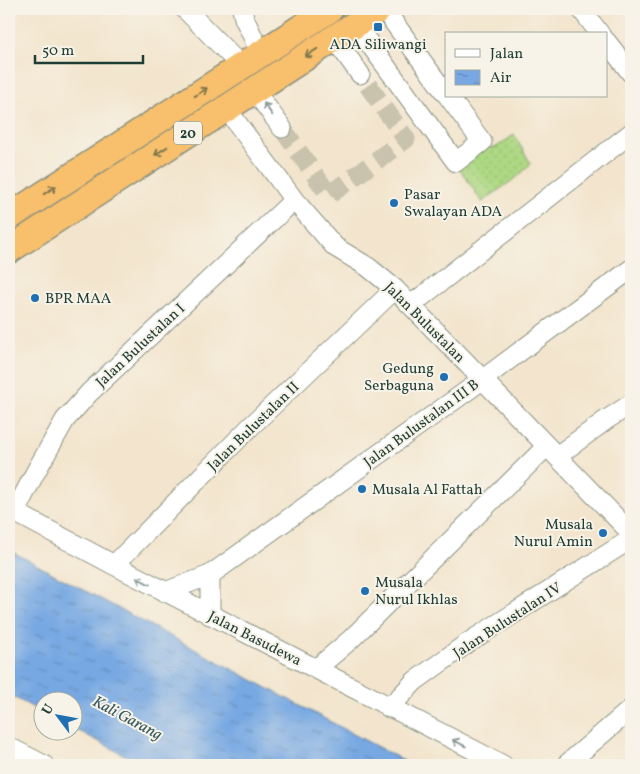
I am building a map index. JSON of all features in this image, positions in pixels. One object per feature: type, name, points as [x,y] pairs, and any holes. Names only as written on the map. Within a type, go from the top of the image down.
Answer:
[{"type":"highway","name":"20","points":[[9,250],[379,9]]},
{"type":"highway","name":"20","points":[[9,217],[251,60],[322,11]]},
{"type":"street","points":[[185,9],[251,60]]},
{"type":"street","points":[[242,9],[251,60]]},
{"type":"street","points":[[384,9],[445,92]]},
{"type":"street","points":[[581,9],[598,32]]},
{"type":"street","points":[[345,31],[375,52],[456,162],[482,142],[449,98]]},
{"type":"street","points":[[345,31],[360,74]]},
{"type":"street","points":[[375,52],[400,32]]},
{"type":"street","points":[[608,44],[631,73]]},
{"type":"street","points":[[254,90],[282,128]]},
{"type":"street","name":"Jalan Bulustalan","points":[[226,108],[294,200],[335,247],[368,267],[395,289],[631,533]]},
{"type":"street","points":[[411,305],[631,133]]},
{"type":"street","name":"Jalan Bulustalan I","points":[[12,510],[65,420],[89,393],[294,200]]},
{"type":"street","name":"Jalan Bulustalan III B","points":[[165,592],[210,575],[631,269]]},
{"type":"street","name":"Jalan Bulustalan II","points":[[114,565],[249,428],[395,289]]},
{"type":"street","points":[[316,669],[350,640],[552,451],[631,404]]},
{"type":"street","name":"Jalan Basudewa","points":[[12,510],[165,592],[502,765]]},
{"type":"street","name":"Jalan Bulustalan IV","points":[[389,708],[415,681],[469,642],[631,539]]},
{"type":"street","points":[[210,575],[210,615]]},
{"type":"street","points":[[566,765],[631,709]]},
{"type":"street","points":[[9,747],[44,765]]},
{"type":"green space","points":[[514,135],[531,164],[517,177],[482,202],[458,166],[485,147],[495,148]]},
{"type":"water","name":"Kali Garang","points":[[9,550],[412,765],[144,765],[82,733],[82,692],[32,692],[32,707],[9,695]]},
{"type":"tunnel","points":[[282,128],[329,195],[406,139],[360,74]]},
{"type":"place","name":"ADA Siliwangi","points":[[378,27]]},
{"type":"place","name":"Pasar Swalayan ADA","points":[[394,203]]},
{"type":"place","name":"BPR MAA","points":[[35,298]]},
{"type":"place","name":"Gedung Serbaguna","points":[[444,377]]},
{"type":"place","name":"Musala Al Fattah","points":[[362,489]]},
{"type":"place","name":"Musala Nurul Amin","points":[[603,533]]},
{"type":"place","name":"Musala Nurul Ikhlas","points":[[365,591]]}]
